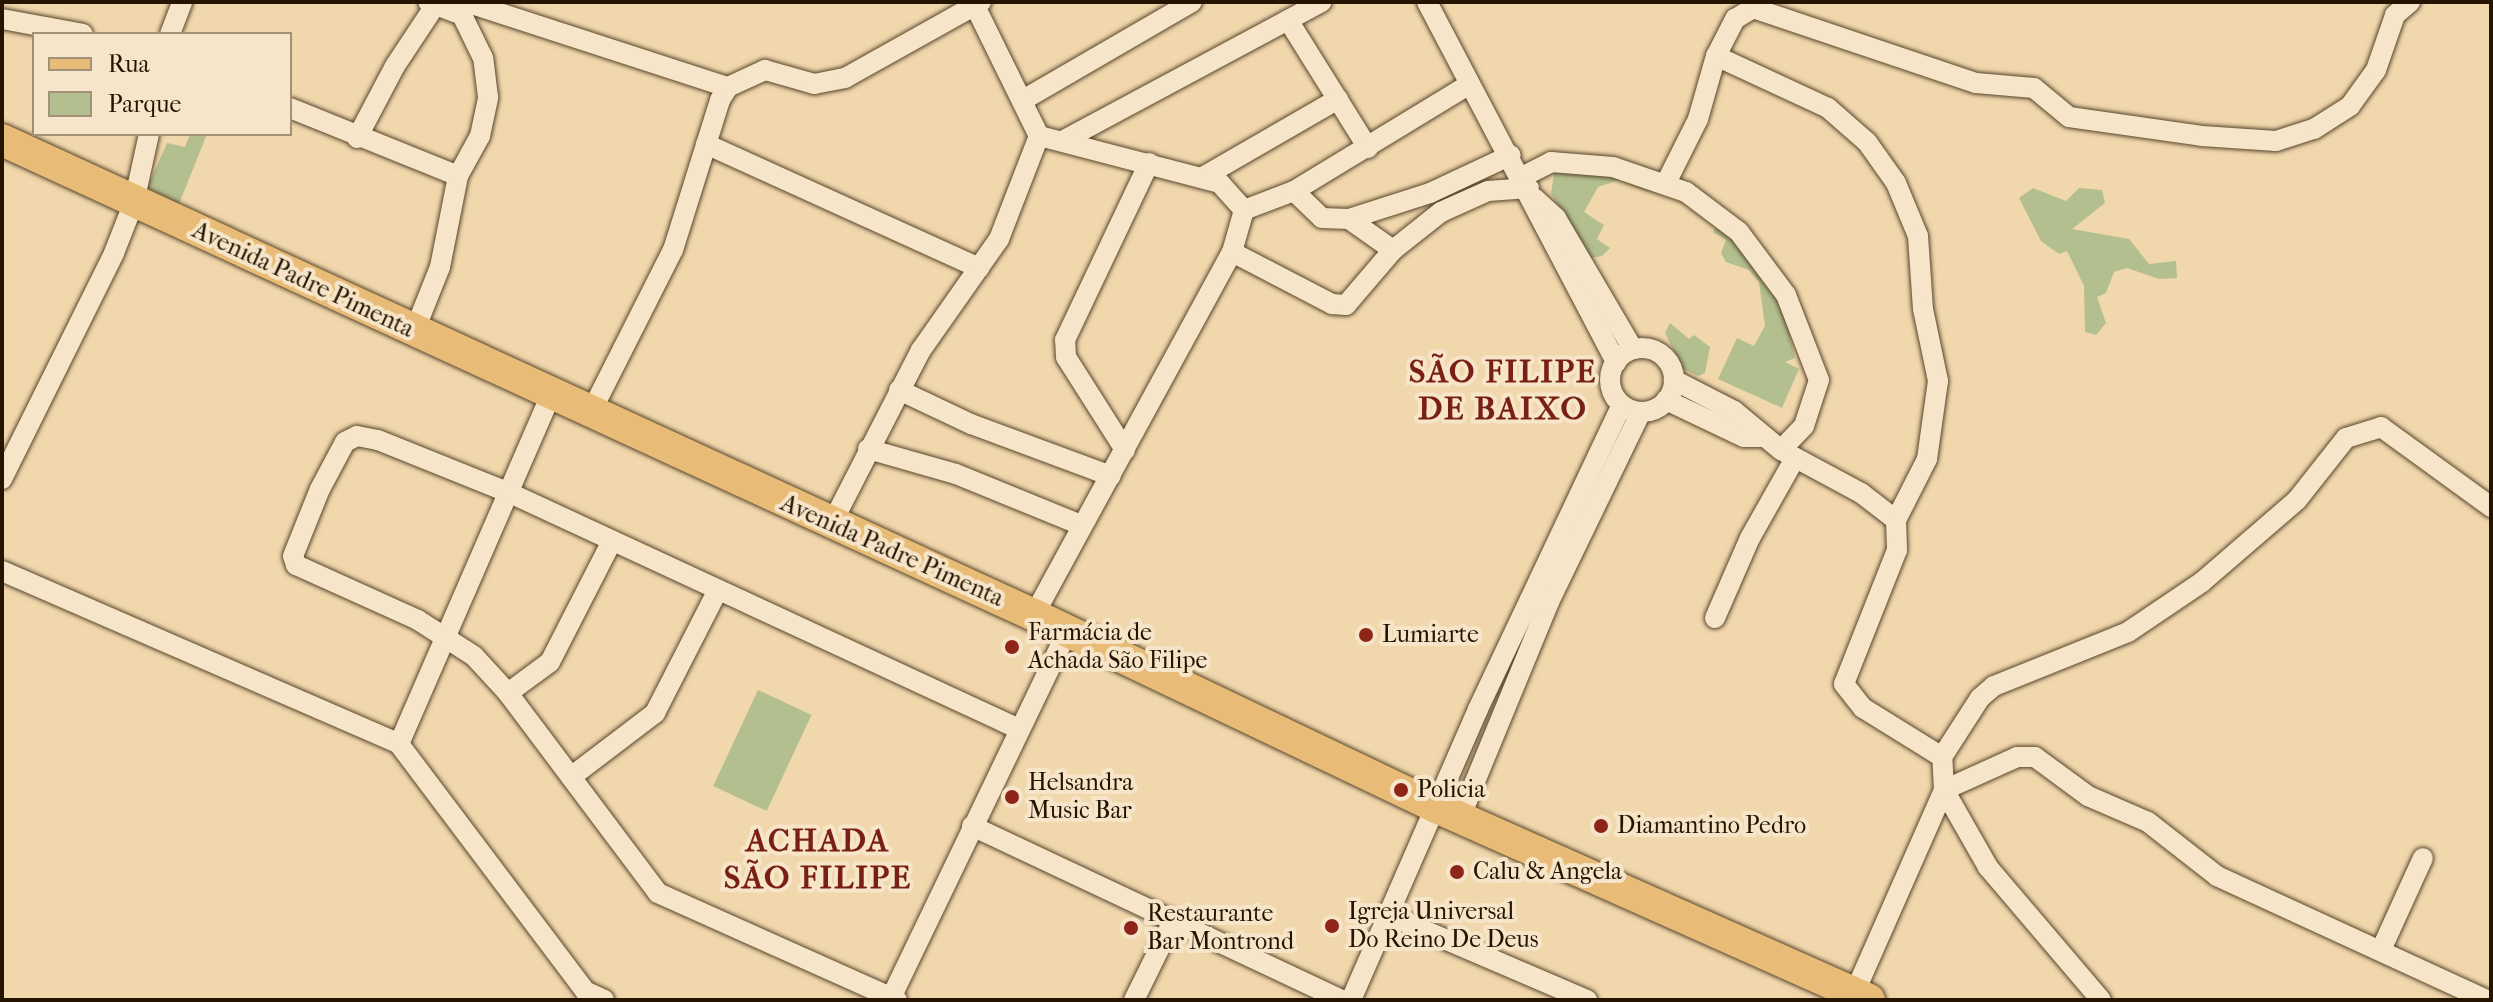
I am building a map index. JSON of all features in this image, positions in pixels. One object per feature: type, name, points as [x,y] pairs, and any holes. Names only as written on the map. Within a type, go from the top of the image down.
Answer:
[{"type":"main road","name":"Avenida Padre Pimenta","points":[[2,140],[831,525],[1034,615],[1448,813],[1862,997]]},
{"type":"street","points":[[171,32],[182,2]]},
{"type":"street","points":[[1023,100],[1192,2]]},
{"type":"street","points":[[1066,139],[1322,2]]},
{"type":"street","points":[[1427,2],[1467,86],[1511,155],[1528,188],[1541,225],[1616,362],[1611,389],[1631,409]]},
{"type":"street","points":[[1666,183],[1698,119],[1716,56],[1735,19],[1753,8],[1976,83],[2034,88],[2069,117],[2202,136],[2276,141],[2314,129],[2350,106],[2376,70],[2395,15],[2410,2]]},
{"type":"street","points":[[357,138],[432,3],[467,7],[728,87],[765,70],[814,84],[845,78],[976,3],[1039,136],[999,239],[899,390],[831,525]]},
{"type":"street","points":[[414,332],[440,267],[458,176],[480,136],[488,97],[483,58],[467,7]]},
{"type":"street","points":[[2,19],[72,32]]},
{"type":"street","points":[[1288,20],[1368,148]]},
{"type":"street","points":[[1716,56],[1828,108],[1867,142],[1896,183],[1918,236],[1923,309],[1938,381],[1927,459],[1896,520],[1897,550],[1844,684],[1863,708],[1942,757]]},
{"type":"street","points":[[1244,210],[1294,191],[1467,86]]},
{"type":"street","points":[[591,412],[673,250],[706,144],[728,87]]},
{"type":"street","points":[[1203,177],[1338,99]]},
{"type":"street","points":[[292,109],[357,138],[458,176]]},
{"type":"street","points":[[2,479],[134,202],[149,136]]},
{"type":"street","points":[[1034,615],[1232,252],[1244,210],[1234,192],[1203,177],[1066,139],[1039,136]]},
{"type":"street","points":[[706,144],[979,268]]},
{"type":"street","points":[[1294,191],[1322,218],[1349,219],[1430,193],[1511,155]]},
{"type":"street","points":[[1232,252],[1332,304],[1346,305],[1393,250],[1441,212],[1488,191],[1528,188],[1551,162],[1613,167],[1666,183],[1739,232],[1786,295],[1819,380],[1804,426],[1788,454],[1715,618]]},
{"type":"street","points":[[1125,450],[1066,357],[1065,340],[1149,163]]},
{"type":"street","points":[[1528,188],[1556,218],[1633,349]]},
{"type":"street","points":[[1349,219],[1393,250]]},
{"type":"street","points":[[1616,362],[1633,349],[1660,354],[1674,380],[1734,411],[1762,437],[1861,493],[1896,520]]},
{"type":"street","points":[[1666,400],[1674,380]]},
{"type":"street","points":[[899,390],[971,424],[1111,476]]},
{"type":"street","points":[[399,744],[512,494],[551,394]]},
{"type":"street","points":[[1631,409],[1666,400],[1744,437],[1762,437]]},
{"type":"street","points":[[1351,1000],[1386,914],[1448,813],[1549,602],[1631,409]]},
{"type":"street","points":[[1862,997],[1944,790],[1942,757],[1980,698],[1994,686],[2128,632],[2202,582],[2297,500],[2346,438],[2381,427],[2491,507]]},
{"type":"street","points":[[1019,729],[512,494],[406,450],[357,436],[345,442],[320,489],[293,556],[296,565],[449,637],[508,693],[658,893],[892,999],[1067,632]]},
{"type":"street","points":[[868,449],[956,474],[1081,525]]},
{"type":"street","points":[[508,693],[550,662],[612,541]]},
{"type":"street","points":[[2,571],[399,744],[585,991],[604,1000]]},
{"type":"street","points":[[571,777],[655,713],[718,590]]},
{"type":"street","points":[[1944,790],[2017,757],[2035,757],[2088,796],[2148,822],[2217,876],[2486,1000]]},
{"type":"street","points":[[1944,790],[1988,867],[2101,1000]]},
{"type":"street","points":[[972,826],[1341,1000]]},
{"type":"street","points":[[2381,950],[2423,858]]},
{"type":"street","points":[[1386,914],[1587,1000]]},
{"type":"street","points":[[1134,1000],[1173,921]]},
{"type":"green space","points":[[189,136],[206,136],[179,204],[147,188],[167,143],[185,147]]},
{"type":"green space","points":[[1560,169],[1602,171],[1652,185],[1648,192],[1619,180],[1598,187],[1584,212],[1604,225],[1597,239],[1610,248],[1602,256],[1591,258],[1551,194],[1554,174]]},
{"type":"green space","points":[[2033,188],[2066,201],[2079,188],[2102,190],[2105,203],[2072,229],[2129,239],[2149,264],[2176,261],[2177,278],[2159,279],[2127,268],[2114,272],[2106,293],[2097,297],[2106,323],[2096,335],[2085,332],[2084,286],[2067,251],[2059,254],[2041,241],[2019,198]]},
{"type":"green space","points":[[1718,224],[1773,286],[1786,320],[1795,358],[1785,362],[1799,369],[1782,408],[1718,379],[1737,338],[1754,346],[1765,326],[1759,282],[1749,270],[1726,262],[1721,253],[1726,240],[1713,232]]},
{"type":"green space","points":[[1670,323],[1689,339],[1694,335],[1710,347],[1705,373],[1698,376],[1683,369],[1665,333]]},
{"type":"green space","points":[[758,690],[811,715],[767,811],[713,786]]},
{"type":"place","name":"Lumiarte","points":[[1366,635]]},
{"type":"place","name":"Farmácia de Achada São Filipe","points":[[1012,647]]},
{"type":"place","name":"Policia","points":[[1401,790]]},
{"type":"place","name":"Helsandra Music Bar","points":[[1012,797]]},
{"type":"place","name":"Diamantino Pedro","points":[[1601,826]]},
{"type":"place","name":"Calu & Angela","points":[[1457,872]]},
{"type":"place","name":"Igreja Universal Do Reino De Deus","points":[[1332,926]]},
{"type":"place","name":"Restaurante Bar Montrond","points":[[1131,928]]},
{"type":"district","name":"SÃO FILIPE DE BAIXO","points":[[1503,392]]},
{"type":"district","name":"ACHADA SÃO FILIPE","points":[[818,860]]}]
